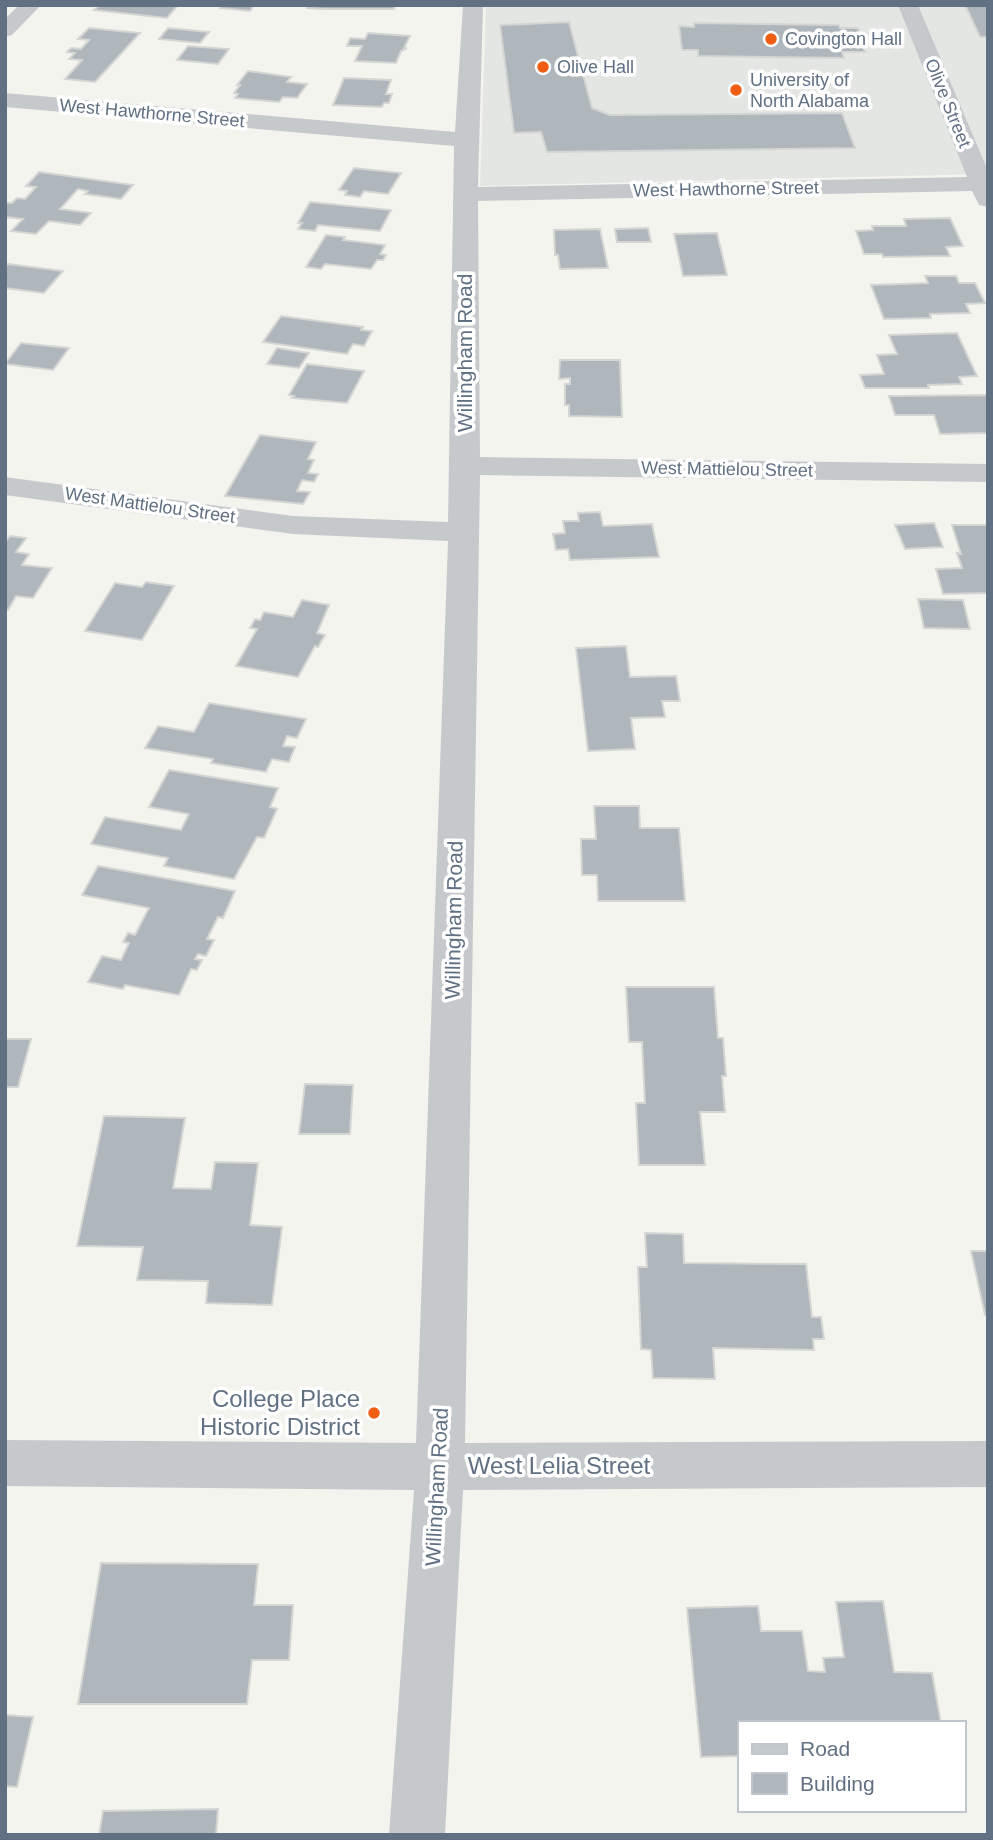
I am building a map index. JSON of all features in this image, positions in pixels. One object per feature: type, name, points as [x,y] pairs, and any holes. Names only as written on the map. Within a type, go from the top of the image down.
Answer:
[{"type":"street","points":[[5,31],[31,5]]},
{"type":"street","name":"Willingham Road","points":[[417,1835],[440,1467],[465,466],[466,140],[473,5]]},
{"type":"street","name":"Olive Street","points":[[908,5],[985,189]]},
{"type":"street","name":"West Hawthorne Street","points":[[5,100],[466,140]]},
{"type":"street","name":"West Hawthorne Street","points":[[465,194],[985,189]]},
{"type":"street","name":"West Mattielou Street","points":[[465,466],[988,473]]},
{"type":"street","name":"West Mattielou Street","points":[[5,486],[293,525],[463,532]]},
{"type":"street","name":"West Lelia Street","points":[[5,1463],[440,1467],[988,1464]]},
{"type":"shaded area","name":"University of North Alabama","points":[[486,5],[988,5],[988,174],[480,186]]},
{"type":"building","points":[[100,5],[178,5],[167,18],[94,10]]},
{"type":"building","points":[[222,5],[254,5],[250,11],[220,8]]},
{"type":"building","points":[[307,5],[395,5],[394,9],[323,9],[307,8]]},
{"type":"building","points":[[965,5],[988,5],[988,37],[980,37]]},
{"type":"building","name":"Olive Hall","points":[[569,22],[592,108],[610,115],[842,113],[855,148],[547,152],[541,132],[514,133],[500,25]]},
{"type":"building","name":"Covington Hall","points":[[694,23],[839,25],[840,28],[858,28],[865,52],[842,52],[844,58],[698,56],[698,50],[682,50],[679,26],[694,27]]},
{"type":"building","points":[[89,28],[140,33],[95,82],[65,79],[82,60],[69,59],[75,53],[67,52],[71,48],[81,49],[89,40],[78,39]]},
{"type":"building","points":[[168,28],[209,32],[200,43],[159,39]]},
{"type":"building","points":[[368,33],[410,36],[404,48],[407,48],[401,51],[396,63],[355,61],[362,46],[347,46],[350,38],[365,39]]},
{"type":"building","points":[[188,46],[229,49],[218,64],[177,60]]},
{"type":"building","points":[[248,71],[291,77],[287,82],[307,84],[297,98],[283,97],[279,102],[235,98],[238,94],[234,93],[240,85],[237,85]]},
{"type":"building","points":[[344,78],[391,80],[386,94],[392,94],[389,103],[384,103],[382,107],[333,105]]},
{"type":"building","points":[[354,168],[401,173],[388,194],[364,191],[360,197],[345,195],[347,191],[339,190]]},
{"type":"building","points":[[39,172],[133,185],[121,199],[85,194],[88,191],[78,189],[60,209],[91,213],[80,225],[49,221],[36,234],[11,231],[23,219],[5,217],[5,203],[12,203],[17,198],[25,199],[36,187],[26,186]]},
{"type":"building","points":[[310,202],[391,210],[380,231],[318,225],[315,231],[298,229],[302,223],[298,223]]},
{"type":"building","points":[[950,218],[963,246],[946,247],[950,256],[883,257],[882,254],[864,254],[856,231],[873,230],[872,226],[906,226],[904,219]]},
{"type":"building","points":[[648,228],[651,242],[617,242],[615,229]]},
{"type":"building","points":[[600,229],[608,268],[560,269],[558,255],[555,255],[554,230]]},
{"type":"building","points":[[717,233],[727,275],[683,276],[674,234]]},
{"type":"building","points":[[326,235],[385,245],[380,254],[386,255],[383,260],[377,260],[371,269],[325,264],[321,269],[306,267]]},
{"type":"building","points":[[8,264],[63,271],[44,293],[5,288],[5,267]]},
{"type":"building","points":[[925,276],[956,276],[959,283],[975,283],[985,303],[966,304],[970,313],[930,314],[931,318],[884,319],[871,285],[928,283]]},
{"type":"building","points":[[281,316],[363,327],[361,330],[372,331],[364,346],[353,344],[347,354],[263,342]]},
{"type":"building","points":[[957,333],[977,376],[959,377],[962,384],[928,385],[929,388],[865,388],[860,375],[884,374],[877,355],[897,354],[889,335]]},
{"type":"building","points":[[21,343],[69,348],[53,370],[5,364]]},
{"type":"building","points":[[277,348],[309,353],[299,368],[267,364]]},
{"type":"building","points":[[560,360],[620,360],[622,417],[569,416],[569,405],[565,405],[565,384],[570,384],[570,378],[559,379]]},
{"type":"building","points":[[307,364],[364,371],[347,403],[292,398],[294,396],[289,395]]},
{"type":"building","points":[[988,395],[988,433],[940,434],[934,415],[895,415],[889,396]]},
{"type":"building","points":[[260,435],[316,442],[308,459],[314,460],[308,473],[318,474],[314,482],[302,480],[297,491],[310,492],[303,504],[225,496]]},
{"type":"building","points":[[600,512],[603,526],[652,524],[659,557],[570,560],[568,549],[556,550],[553,534],[565,533],[563,521],[579,521],[578,513]]},
{"type":"building","points":[[934,523],[943,547],[905,549],[895,525]]},
{"type":"building","points":[[952,525],[988,525],[988,593],[943,594],[936,569],[962,568],[957,553],[961,554]]},
{"type":"building","points":[[10,536],[26,538],[16,552],[29,554],[22,565],[52,568],[33,598],[16,596],[8,610],[5,610],[5,542]]},
{"type":"building","points":[[146,582],[174,586],[142,640],[85,631],[115,583],[142,587]]},
{"type":"building","points":[[918,599],[963,600],[970,629],[924,628]]},
{"type":"building","points":[[302,600],[329,605],[317,633],[325,635],[318,647],[315,646],[298,677],[236,666],[257,629],[250,628],[255,619],[260,620],[264,612],[293,617]]},
{"type":"building","points":[[626,646],[630,677],[676,676],[680,701],[662,701],[665,717],[631,718],[635,749],[588,751],[576,648]]},
{"type":"building","points":[[209,703],[306,719],[297,738],[287,736],[283,746],[295,747],[289,762],[272,759],[266,772],[211,763],[213,759],[145,748],[158,726],[194,732]]},
{"type":"building","points":[[169,770],[278,788],[270,807],[277,809],[264,838],[257,837],[234,879],[164,866],[168,858],[91,844],[105,817],[181,830],[189,814],[149,807]]},
{"type":"building","points":[[594,806],[639,806],[640,828],[679,828],[685,901],[598,901],[597,875],[582,875],[581,839],[596,839]]},
{"type":"building","points":[[98,866],[235,891],[223,918],[218,917],[207,939],[214,940],[206,956],[198,954],[195,959],[202,960],[197,970],[191,969],[179,995],[125,985],[123,989],[88,982],[102,956],[121,960],[129,943],[123,942],[128,933],[135,935],[149,908],[82,895]]},
{"type":"building","points":[[626,987],[714,987],[718,1038],[723,1038],[725,1112],[700,1112],[705,1165],[639,1165],[636,1103],[645,1103],[642,1042],[629,1042]]},
{"type":"building","points":[[5,1039],[31,1039],[18,1087],[5,1087]]},
{"type":"building","points":[[305,1084],[353,1085],[350,1134],[299,1134]]},
{"type":"building","points":[[104,1116],[185,1118],[173,1188],[211,1189],[215,1162],[258,1163],[250,1225],[282,1227],[272,1305],[206,1303],[208,1281],[137,1280],[143,1247],[77,1246]]},
{"type":"building","points":[[645,1233],[683,1234],[684,1263],[806,1264],[812,1317],[821,1317],[824,1339],[813,1339],[814,1350],[713,1348],[715,1379],[653,1378],[651,1350],[641,1349],[638,1267],[647,1267]]},
{"type":"building","points":[[971,1251],[988,1251],[988,1315],[985,1315]]},
{"type":"building","points":[[101,1563],[258,1564],[254,1605],[293,1605],[289,1660],[252,1660],[247,1704],[78,1704]]},
{"type":"building","points":[[883,1601],[894,1672],[932,1673],[941,1721],[738,1721],[738,1756],[701,1757],[687,1608],[758,1606],[761,1631],[802,1631],[808,1671],[825,1672],[823,1658],[844,1657],[836,1602]]},
{"type":"building","points":[[5,1715],[33,1717],[17,1787],[5,1786]]},
{"type":"building","points":[[218,1809],[216,1835],[99,1835],[103,1811]]},
{"type":"place","name":"Covington Hall","points":[[771,39]]},
{"type":"place","name":"Olive Hall","points":[[543,67]]},
{"type":"place","name":"University of North Alabama","points":[[736,90]]},
{"type":"place","name":"College Place Historic District","points":[[374,1413]]}]
